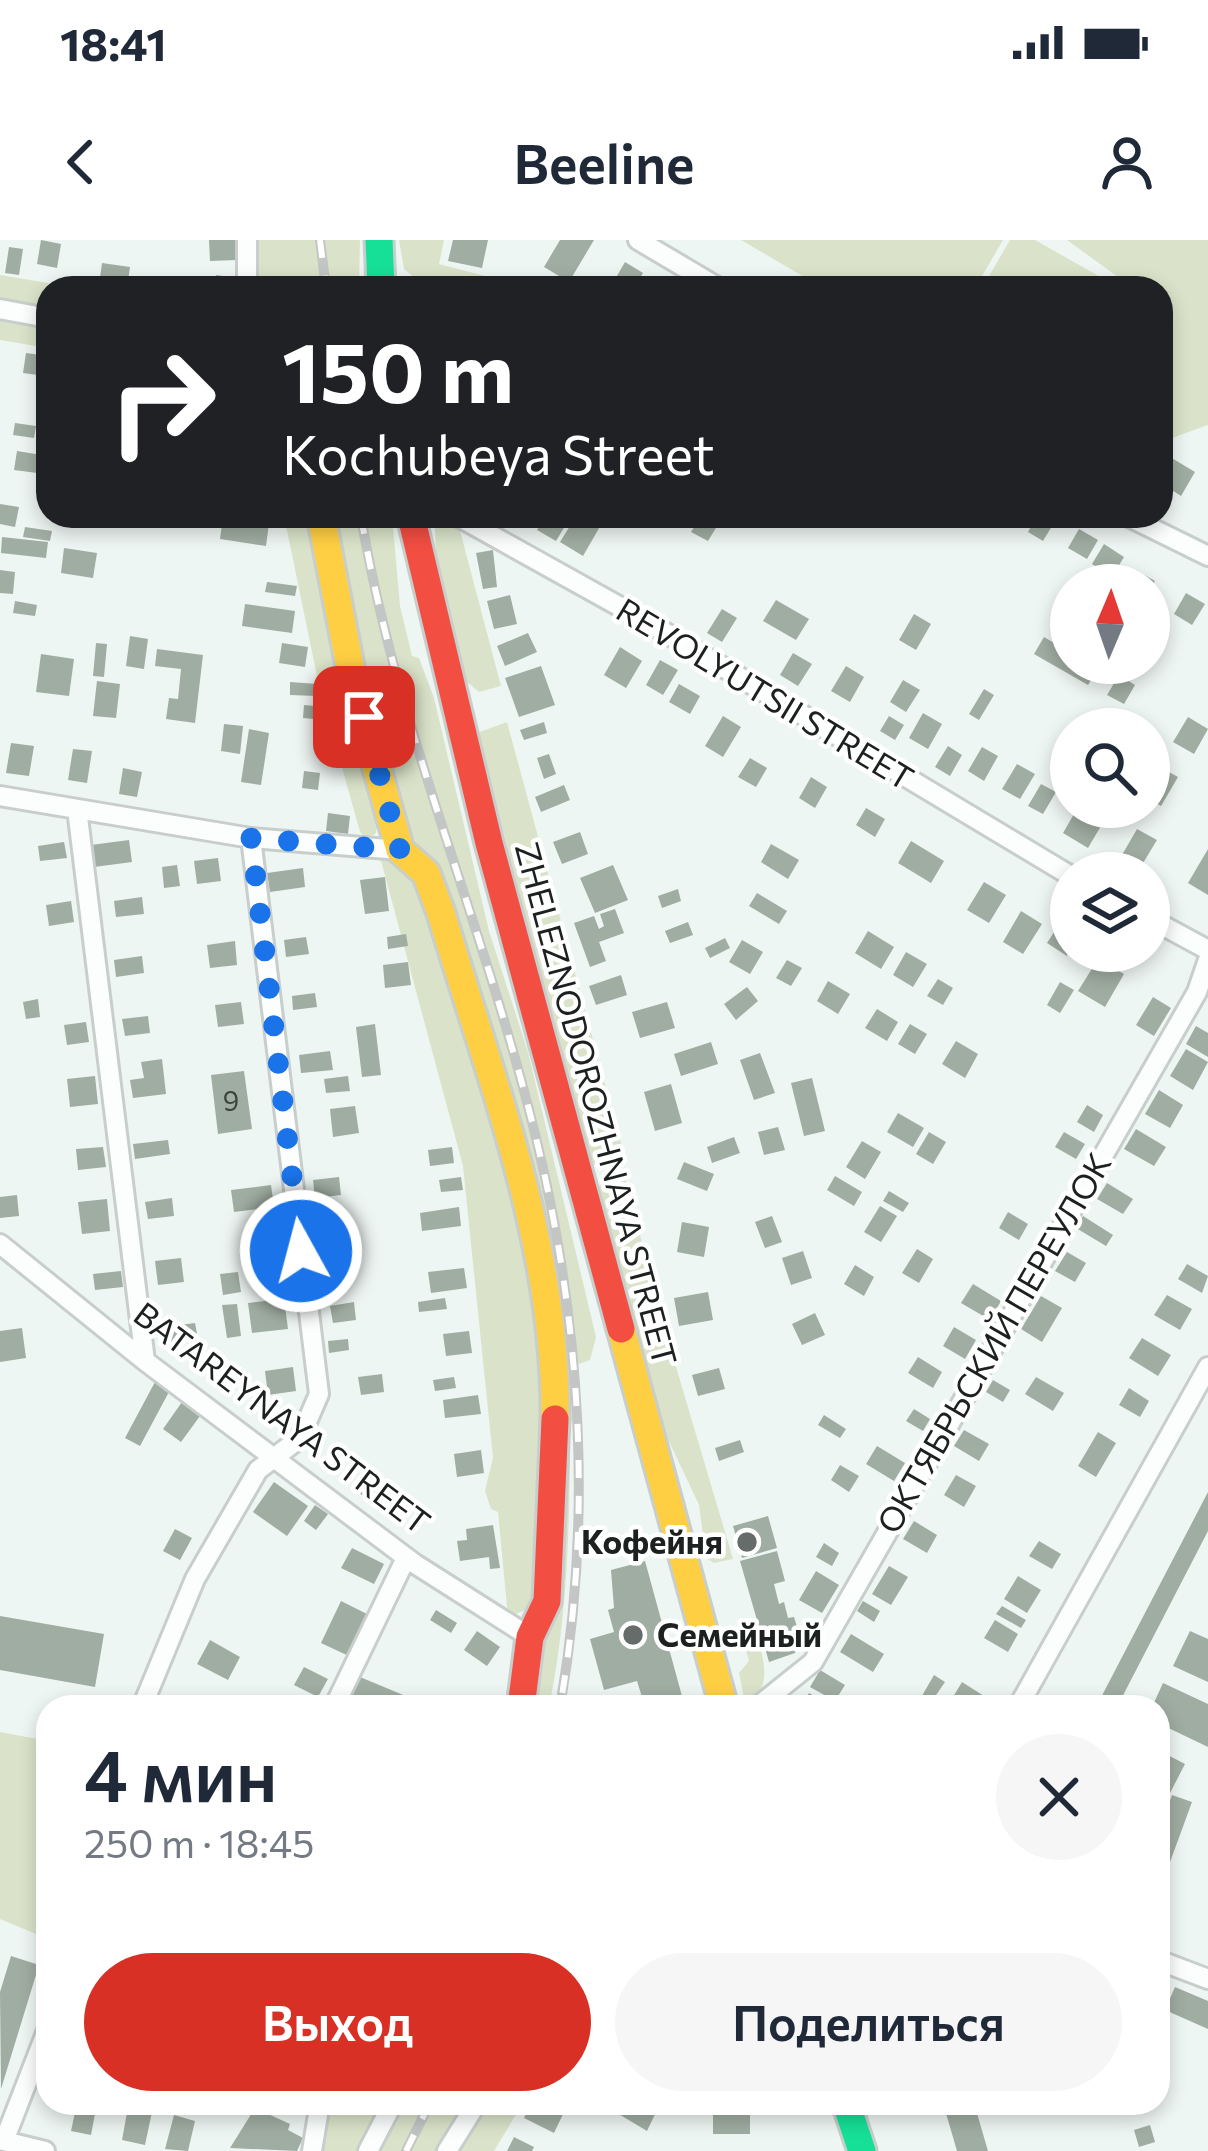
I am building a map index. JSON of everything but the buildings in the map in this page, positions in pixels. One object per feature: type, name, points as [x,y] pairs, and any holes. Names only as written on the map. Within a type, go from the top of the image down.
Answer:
[{"type":"main road","points":[[379,240],[380,276]]},
{"type":"main road","points":[[323,528],[354,687],[400,850],[426,873],[441,913],[529,1206],[556,1345],[554,1532],[547,1600],[530,1637],[523,1695]]},
{"type":"main road","name":"ZHELEZNODOROZHNAYA STREET","points":[[414,528],[489,844],[721,1695]]},
{"type":"main road","points":[[850,2115],[862,2151]]},
{"type":"street","points":[[247,240],[247,276]]},
{"type":"street","points":[[638,240],[698,276]]},
{"type":"street","points":[[0,309],[36,316]]},
{"type":"street","name":"REVOLYUTSII STREET","points":[[479,528],[651,624],[1050,863]]},
{"type":"street","points":[[1151,528],[1208,556]]},
{"type":"street","points":[[0,796],[251,838],[400,850]]},
{"type":"street","points":[[76,809],[145,1361]]},
{"type":"street","points":[[147,1695],[196,1579],[257,1471],[300,1438],[319,1394],[251,838]]},
{"type":"street","points":[[1170,929],[1208,950]]},
{"type":"street","name":"ОКТЯБРЬСКИЙ ПЕРЕУЛОК","points":[[772,1695],[812,1662],[994,1340],[1052,1251],[1197,992],[1208,960]]},
{"type":"street","name":"BATAREYNAYA STREET","points":[[0,1244],[145,1361],[406,1558],[530,1637]]},
{"type":"street","points":[[1025,1695],[1208,1367]]},
{"type":"street","points":[[340,1695],[406,1558]]},
{"type":"street","points":[[1170,1965],[1208,1979]]},
{"type":"street","points":[[36,2057],[2,2141],[44,2151]]},
{"type":"street","points":[[312,2151],[318,2115]]},
{"type":"street","points":[[368,2151],[387,2115]]},
{"type":"street","points":[[447,2151],[470,2115]]},
{"type":"green space","points":[[253,240],[360,240],[359,276],[259,276]]},
{"type":"green space","points":[[399,240],[444,240],[439,264],[485,276],[412,276],[404,269]]},
{"type":"green space","points":[[741,240],[1003,240],[982,276],[802,276]]},
{"type":"green space","points":[[1010,240],[1035,240],[1099,276],[989,276]]},
{"type":"green space","points":[[1067,240],[1208,240],[1208,425],[1173,438],[1173,276],[1117,276]]},
{"type":"green space","points":[[0,275],[36,281],[36,307],[0,301]]},
{"type":"green space","points":[[0,317],[36,324],[36,346],[0,340]]},
{"type":"green space","points":[[286,528],[318,528],[381,803],[376,833],[367,839],[360,832],[318,681]]},
{"type":"green space","points":[[328,528],[393,528],[400,606],[412,656],[419,658],[434,698],[489,931],[528,1052],[596,1337],[590,1360],[570,1367],[566,1580],[551,1695],[532,1695],[551,1606],[560,1382],[435,876],[426,854],[399,822]]},
{"type":"green space","points":[[435,528],[459,528],[501,686],[479,692],[466,681],[436,562]]},
{"type":"green space","points":[[507,722],[625,1158],[592,1165],[477,733]]},
{"type":"green space","points":[[380,857],[398,859],[420,875],[488,1098],[549,1340],[549,1460],[533,1607],[508,1617],[498,1512],[491,1509],[485,1491],[493,1458],[463,1166]]},
{"type":"green space","points":[[625,1176],[653,1286],[626,1290],[597,1186]]},
{"type":"green space","points":[[655,1296],[733,1559],[714,1563],[706,1558],[699,1505],[657,1416],[628,1299]]},
{"type":"green space","points":[[757,1635],[764,1679],[758,1695],[743,1695],[739,1673],[749,1661],[743,1640]]},
{"type":"green space","points":[[0,1732],[36,1739],[36,1934],[0,1919]]},
{"type":"green space","points":[[323,2115],[377,2118],[357,2151],[317,2151]]},
{"type":"green space","points":[[392,2115],[458,2115],[436,2151],[373,2151]]},
{"type":"green space","points":[[481,2115],[516,2115],[494,2151],[459,2151]]},
{"type":"railway","points":[[320,240],[324,276]]},
{"type":"railway","points":[[363,528],[396,674],[516,1060],[563,1278],[572,1350],[579,1493],[562,1695]]},
{"type":"railway","points":[[406,2151],[424,2115]]},
{"type":"traffic: fast","points":[[379,240],[380,276]]},
{"type":"traffic: fast","points":[[850,2115],[862,2151]]},
{"type":"traffic: slow","points":[[323,528],[354,687],[400,850],[426,873],[441,913],[517,1163],[545,1290],[555,1419]]},
{"type":"traffic: slow","points":[[621,1329],[721,1695]]},
{"type":"traffic: jam","points":[[414,528],[489,843],[621,1329]]},
{"type":"traffic: jam","points":[[523,1695],[530,1637],[547,1601],[555,1419]]},
{"type":"place","name":"Кофейня","points":[[747,1542]]},
{"type":"place","name":"Семейный","points":[[633,1635]]},
{"type":"route","points":[[301,1251],[251,838],[400,850],[364,717]]}]
